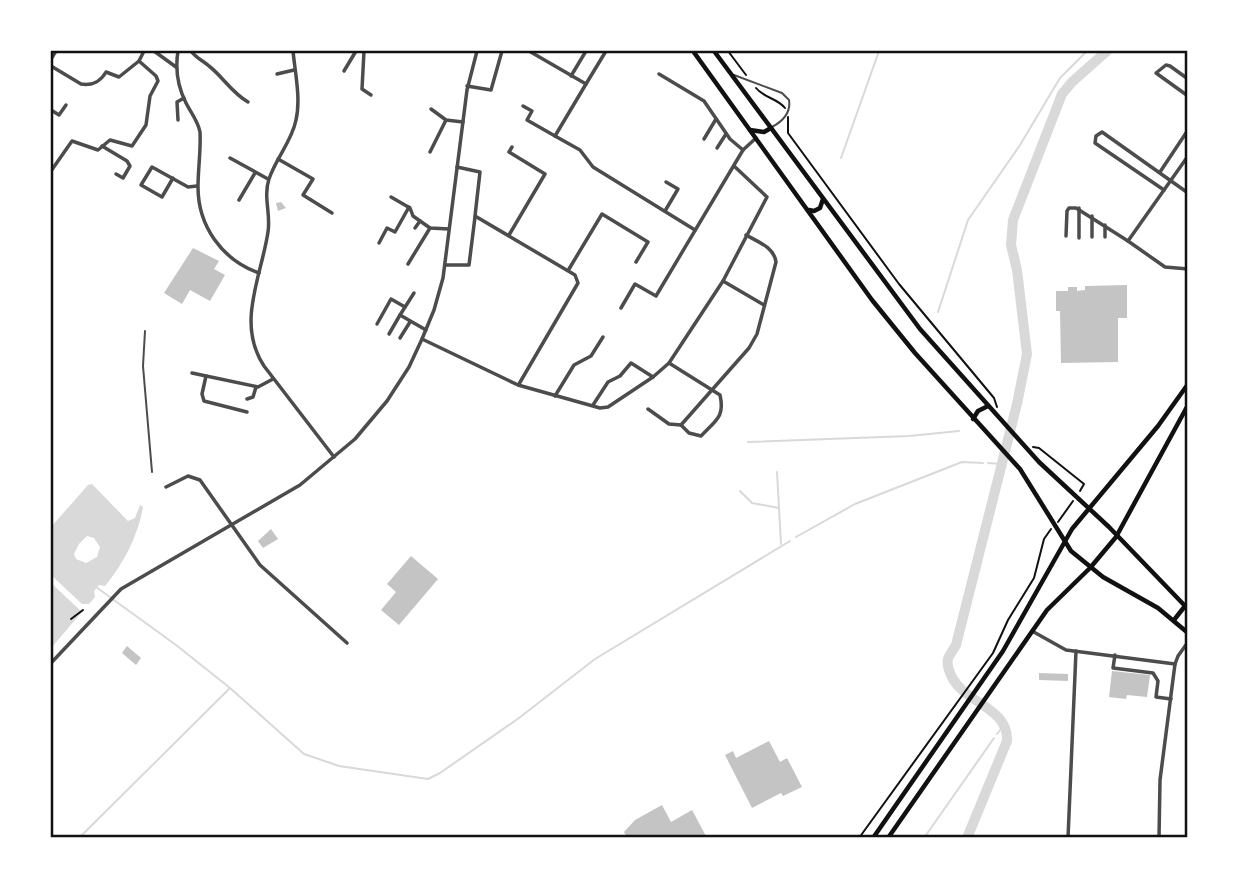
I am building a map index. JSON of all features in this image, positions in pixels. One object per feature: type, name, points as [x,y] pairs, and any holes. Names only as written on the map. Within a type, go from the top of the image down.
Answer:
[{"type":"main road","points":[[692,51],[872,300],[1032,486],[1063,541],[1090,568],[1158,608],[1188,634]]},
{"type":"main road","points":[[713,51],[920,329],[1015,437],[1187,606],[1174,620]]},
{"type":"main road","points":[[750,130],[764,132],[771,128]]},
{"type":"main road","points":[[808,210],[817,210],[823,199]]},
{"type":"main road","points":[[873,838],[974,693],[1022,618],[1063,541],[1087,508],[1158,426],[1188,384]]},
{"type":"main road","points":[[888,838],[1047,610],[1090,568],[1116,537],[1188,405]]},
{"type":"main road","points":[[973,419],[978,411],[988,406]]},
{"type":"street","points":[[51,59],[56,51]]},
{"type":"street","points":[[51,66],[83,85],[102,79],[106,72],[119,77],[139,61],[144,51]]},
{"type":"street","points":[[154,51],[176,67]]},
{"type":"street","points":[[191,51],[195,57],[211,67],[239,97],[248,102]]},
{"type":"street","points":[[293,51],[296,122],[269,179],[268,231],[250,319],[250,334],[255,352],[335,458]]},
{"type":"street","points":[[344,71],[356,51]]},
{"type":"street","points":[[364,51],[362,89],[371,96]]},
{"type":"street","points":[[51,663],[113,595],[296,488],[335,458],[382,408],[422,339],[439,295],[446,265],[467,86],[477,51]]},
{"type":"street","points":[[467,86],[491,90],[502,51]]},
{"type":"street","points":[[529,51],[586,84]]},
{"type":"street","points":[[539,56],[542,51]]},
{"type":"street","points":[[571,76],[586,51]]},
{"type":"street","points":[[555,136],[607,51]]},
{"type":"street","points":[[177,53],[176,67],[184,98],[200,132],[200,211],[211,235],[233,258],[259,273]]},
{"type":"street","points":[[51,171],[72,141],[98,150],[110,140],[132,146],[146,125],[150,96],[158,81],[139,61]]},
{"type":"street","points":[[1188,79],[1166,65],[1156,73],[1188,96]]},
{"type":"street","points":[[277,74],[294,70]]},
{"type":"street","points":[[659,74],[698,96],[726,134],[743,150]]},
{"type":"street","points":[[178,120],[177,102],[184,98]]},
{"type":"street","points":[[51,110],[60,115],[66,105]]},
{"type":"street","points":[[523,106],[532,111],[527,120],[580,150],[593,167],[695,230]]},
{"type":"street","points":[[431,108],[446,120],[463,122]]},
{"type":"street","points":[[704,139],[716,119]]},
{"type":"street","points":[[430,152],[446,120]]},
{"type":"street","points":[[1160,173],[1188,130]]},
{"type":"street","points":[[1164,190],[1094,143],[1096,136],[1102,132],[1188,193]]},
{"type":"street","points":[[717,148],[726,134]]},
{"type":"street","points":[[621,309],[635,284],[656,296],[743,150],[756,138]]},
{"type":"street","points":[[103,146],[127,161],[130,166],[123,178],[116,174]]},
{"type":"street","points":[[509,235],[545,174],[509,152],[512,146]]},
{"type":"street","points":[[1117,158],[1124,148]]},
{"type":"street","points":[[1128,241],[1188,156]]},
{"type":"street","points":[[230,158],[269,179]]},
{"type":"street","points":[[278,159],[313,179],[303,195],[332,213]]},
{"type":"street","points":[[422,339],[518,385],[600,408],[608,407],[669,363],[723,281],[767,197],[734,166]]},
{"type":"street","points":[[173,178],[162,197],[141,185],[152,167],[173,178],[188,187],[198,187]]},
{"type":"street","points":[[446,265],[469,265],[480,172],[457,167]]},
{"type":"street","points":[[239,200],[255,173]]},
{"type":"street","points":[[665,211],[678,189],[666,182]]},
{"type":"street","points":[[391,197],[409,207],[413,216],[430,228],[449,229]]},
{"type":"street","points":[[379,243],[387,228],[395,232],[409,207]]},
{"type":"street","points":[[1066,236],[1068,209],[1079,208],[1165,267],[1188,269]]},
{"type":"street","points":[[1079,208],[1079,238]]},
{"type":"street","points":[[568,270],[602,214],[648,242],[636,262]]},
{"type":"street","points":[[475,216],[568,270],[575,275],[578,283],[518,385]]},
{"type":"street","points":[[1092,216],[1092,237]]},
{"type":"street","points":[[415,228],[419,221]]},
{"type":"street","points":[[1105,225],[1105,237]]},
{"type":"street","points":[[408,264],[430,228]]},
{"type":"street","points":[[681,425],[750,348],[757,334],[776,262],[775,254],[746,235]]},
{"type":"street","points":[[1188,262],[1188,276]]},
{"type":"street","points":[[723,281],[764,305]]},
{"type":"street","points":[[389,334],[414,293]]},
{"type":"street","points":[[377,324],[391,299],[405,307]]},
{"type":"street","points":[[400,315],[426,330]]},
{"type":"street","points":[[400,338],[411,321]]},
{"type":"street","points":[[555,396],[574,365],[591,356],[603,337]]},
{"type":"street","points":[[593,406],[608,382],[620,376],[631,363],[653,377]]},
{"type":"street","points":[[648,409],[669,424],[681,425],[690,433],[701,436],[721,415],[723,409],[720,395],[669,363]]},
{"type":"street","points":[[191,373],[256,387],[261,387],[273,378]]},
{"type":"street","points":[[206,376],[202,394],[204,401],[247,412]]},
{"type":"street","points":[[247,399],[253,397],[256,387]]},
{"type":"street","points":[[166,486],[188,476],[197,477],[260,565],[347,643]]},
{"type":"street","points":[[1032,631],[1066,650],[1175,664]]},
{"type":"street","points":[[1159,838],[1160,780],[1175,664],[1188,642]]},
{"type":"street","points":[[1068,838],[1076,651]]},
{"type":"street","points":[[1115,655],[1113,668],[1153,673],[1158,681],[1156,696],[1171,699]]},
{"type":"lane","points":[[731,75],[749,79],[785,95],[790,102],[787,114],[771,128]]},
{"type":"lane","points":[[145,331],[143,366],[152,472]]},
{"type":"path","points":[[728,51],[761,94],[781,104],[787,114],[788,134],[899,284],[994,398],[997,408]]},
{"type":"path","points":[[859,838],[993,653],[1008,620],[1031,582],[1044,539],[1084,484],[1032,446]]},
{"type":"path","points":[[71,619],[83,610]]},
{"type":"shaded area","points":[[92,484],[128,521],[135,518],[140,505],[143,507],[134,539],[118,568],[105,586],[99,585],[94,591],[95,597],[89,604],[82,604],[51,575],[51,527],[88,485]],"holes":[[[87,536],[94,538],[100,547],[97,557],[86,563],[76,559],[74,554],[79,544]]]},
{"type":"shaded area","points":[[51,583],[82,612],[51,648]]},
{"type":"building","points":[[281,202],[286,208],[278,211],[276,203]]},
{"type":"building","points":[[193,248],[219,261],[214,269],[225,275],[210,301],[190,290],[182,304],[164,293]]},
{"type":"building","points":[[1127,285],[1127,318],[1118,318],[1118,362],[1061,363],[1060,311],[1056,311],[1056,291],[1068,291],[1068,287],[1077,287],[1077,291],[1085,290],[1085,286]]},
{"type":"building","points":[[271,529],[278,539],[263,548],[258,541]]},
{"type":"building","points":[[411,556],[438,579],[399,625],[381,610],[396,592],[387,584]]},
{"type":"building","points":[[127,646],[141,658],[136,665],[122,653]]},
{"type":"building","points":[[1112,671],[1150,675],[1147,697],[1109,697]]},
{"type":"building","points":[[1039,673],[1068,674],[1068,681],[1039,680]]},
{"type":"building","points":[[769,741],[780,762],[787,758],[802,787],[783,796],[781,793],[752,808],[725,755],[733,751],[736,758]]},
{"type":"building","points":[[662,805],[671,822],[692,810],[707,838],[622,838],[635,820]]},
{"type":"waterway","points":[[841,158],[879,51]]},
{"type":"waterway","points":[[938,312],[968,220],[1020,145],[1060,78],[1087,51]]},
{"type":"waterway","points":[[967,838],[1007,741],[1000,720],[954,681],[948,662],[956,645],[1017,404],[1027,354],[1017,270],[1011,245],[1013,220],[1062,94],[1107,51]]},
{"type":"waterway","points":[[748,442],[909,436],[959,431]]},
{"type":"waterway","points":[[796,537],[855,504],[962,462],[983,463]]},
{"type":"waterway","points":[[988,463],[1001,464]]},
{"type":"waterway","points":[[777,472],[781,544]]},
{"type":"waterway","points":[[740,491],[752,503],[779,508]]},
{"type":"waterway","points":[[96,587],[230,688],[304,754],[339,766],[428,779],[519,718],[595,659],[790,541]]},
{"type":"waterway","points":[[79,838],[229,689]]},
{"type":"waterway","points":[[997,734],[1004,725]]},
{"type":"waterway","points":[[924,838],[994,738]]}]
